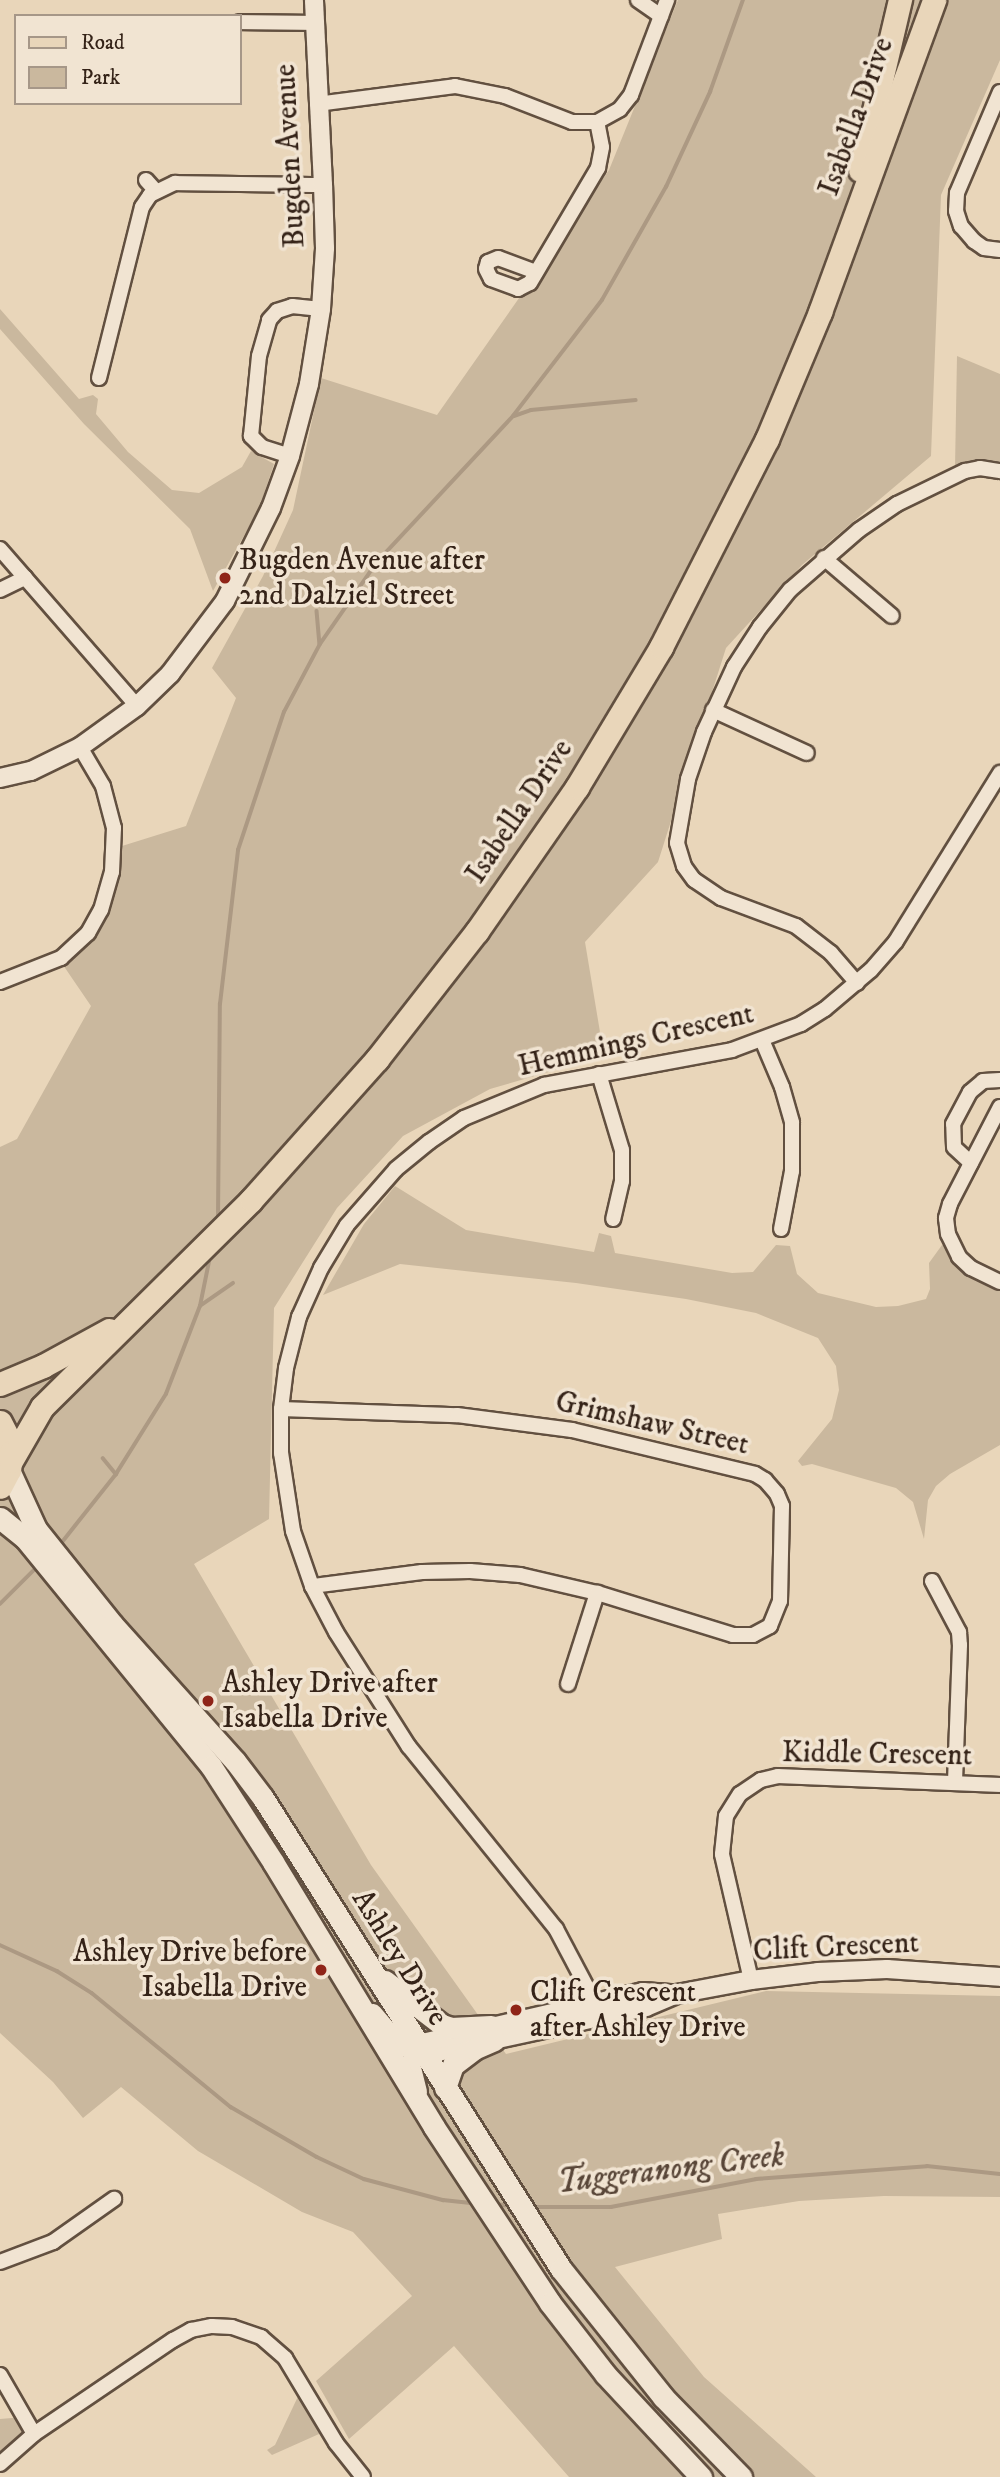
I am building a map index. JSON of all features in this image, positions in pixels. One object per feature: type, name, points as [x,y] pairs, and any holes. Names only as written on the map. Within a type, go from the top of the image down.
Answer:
[{"type":"main road","name":"Isabella Drive","points":[[840,255],[900,0]]},
{"type":"main road","name":"Isabella Drive","points":[[6,1472],[42,1407],[251,1200],[337,1107],[416,1012],[513,881],[591,765],[661,647],[736,505],[803,355],[933,0]]},
{"type":"main road","name":"Isabella Drive","points":[[0,1384],[43,1366],[127,1320]]},
{"type":"main road","points":[[0,1422],[9,1440],[6,1472]]},
{"type":"main road","name":"Ashley Drive","points":[[6,1472],[30,1534],[211,1766],[423,2109],[550,2303],[605,2374],[701,2477]]},
{"type":"main road","name":"Ashley Drive","points":[[0,1518],[30,1534]]},
{"type":"main road","name":"Ashley Drive","points":[[75,1590],[249,1780],[372,1971],[419,2051],[545,2244],[610,2334],[663,2397],[741,2477]]},
{"type":"main road","points":[[372,1971],[442,2025],[493,2033]]},
{"type":"main road","points":[[445,2088],[453,2065],[493,2033]]},
{"type":"street","name":"Bugden Avenue","points":[[0,778],[31,771],[80,747],[137,706],[199,639],[251,554],[290,456],[309,384],[321,309],[325,248],[314,0]]},
{"type":"street","points":[[638,0],[661,16]]},
{"type":"street","points":[[317,104],[455,86],[505,96],[572,122],[597,122],[620,109],[631,95],[667,0]]},
{"type":"street","points":[[242,22],[313,23]]},
{"type":"street","points":[[1000,92],[957,193],[956,211],[961,226],[974,241],[984,248],[1000,250]]},
{"type":"street","points":[[536,272],[598,168],[602,147],[597,122]]},
{"type":"street","points":[[99,378],[142,207],[151,186],[182,182],[323,185]]},
{"type":"street","points":[[290,456],[262,447],[251,436],[259,356],[270,320],[277,311],[292,306],[321,309]]},
{"type":"street","points":[[857,983],[814,938],[786,921],[706,891],[684,866],[678,851],[678,827],[688,779],[713,710],[734,667],[760,627],[790,590],[824,558],[878,517],[937,483],[973,470],[1000,471]]},
{"type":"street","points":[[0,549],[137,706]]},
{"type":"street","points":[[824,558],[892,616]]},
{"type":"street","points":[[0,590],[26,578]]},
{"type":"street","points":[[713,710],[807,753]]},
{"type":"street","points":[[0,982],[61,958],[88,933],[105,898],[112,872],[114,828],[103,786],[80,747]]},
{"type":"street","name":"Hemmings Crescent","points":[[598,2010],[556,1929],[409,1747],[336,1632],[312,1586],[286,1497],[281,1453],[281,1409],[286,1368],[299,1317],[347,1225],[396,1170],[429,1142],[464,1118],[523,1091],[599,1074],[701,1057],[762,1040],[813,1016],[857,983],[896,942],[918,910],[1000,773]]},
{"type":"street","points":[[762,1040],[782,1087],[792,1123],[792,1171],[781,1229]]},
{"type":"street","points":[[599,1074],[622,1150],[622,1181],[613,1219]]},
{"type":"street","points":[[971,1163],[954,1147],[953,1124],[970,1092],[984,1081],[1000,1080]]},
{"type":"street","points":[[1000,1107],[950,1204],[946,1218],[954,1250],[971,1268],[1000,1282]]},
{"type":"street","name":"Grimshaw Street","points":[[281,1409],[457,1415],[572,1430],[755,1474],[765,1480],[777,1494],[783,1518],[780,1601],[777,1615],[765,1630],[746,1636],[733,1635],[597,1593],[544,1580],[470,1571],[422,1572],[312,1586]]},
{"type":"street","points":[[932,1581],[958,1632],[960,1645],[955,1781]]},
{"type":"street","points":[[568,1684],[597,1593]]},
{"type":"street","name":"Kiddle Crescent","points":[[751,1980],[722,1854],[726,1816],[740,1794],[761,1780],[778,1776],[955,1781],[1000,1785]]},
{"type":"street","points":[[337,1969],[401,2046],[419,2051],[412,2073],[423,2109]]},
{"type":"street","name":"Clift Crescent","points":[[419,2051],[598,2010],[646,2007],[677,1994],[751,1980],[818,1972],[887,1969],[1000,1977]]},
{"type":"street","points":[[0,2262],[53,2242],[114,2200]]},
{"type":"street","points":[[0,2464],[34,2434],[173,2340],[191,2330],[212,2326],[232,2327],[261,2337],[285,2358],[336,2443],[363,2477]]},
{"type":"street","points":[[0,2375],[34,2434]]},
{"type":"green space","points":[[678,0],[1000,0],[1000,60],[941,195],[931,456],[802,565],[726,648],[658,862],[585,942],[604,1056],[490,1089],[403,1136],[337,1208],[274,1308],[269,1519],[194,1564],[371,1865],[506,2054],[766,1991],[1000,1996],[1000,2197],[884,2196],[799,2201],[718,2214],[722,2239],[615,2267],[704,2377],[816,2477],[569,2477],[454,2346],[349,2439],[316,2381],[412,2296],[353,2232],[302,2212],[198,2151],[121,2087],[83,2118],[53,2082],[0,2033],[0,1147],[17,1139],[91,1006],[61,962],[104,912],[117,884],[122,846],[186,826],[236,698],[212,668],[263,576],[293,510],[321,378],[437,415],[609,170]]},
{"type":"green space","points":[[0,309],[79,399],[93,395],[98,399],[96,414],[128,452],[172,490],[199,493],[242,467],[251,451],[274,464],[259,509],[213,591],[190,529],[84,424],[0,329]]},
{"type":"green space","points":[[957,356],[1000,374],[1000,472],[955,468]]},
{"type":"green space","points":[[395,1186],[466,1230],[594,1252],[599,1233],[611,1236],[615,1253],[732,1273],[753,1272],[776,1245],[790,1246],[797,1274],[818,1293],[876,1307],[898,1306],[926,1299],[930,1289],[929,1263],[942,1245],[946,1245],[969,1275],[1000,1290],[1000,1445],[950,1474],[936,1486],[928,1500],[924,1539],[913,1502],[896,1488],[812,1464],[802,1466],[798,1461],[832,1419],[839,1390],[836,1366],[818,1338],[756,1313],[686,1299],[576,1283],[400,1264],[323,1295],[364,1224]]},
{"type":"green space","points":[[302,2388],[328,2430],[272,2455],[267,2450],[275,2445]]},
{"type":"green space","points":[[24,2417],[34,2434],[0,2465],[0,2419]]},
{"type":"waterway","points":[[218,1218],[220,1004],[238,850],[284,712],[320,644],[377,562],[513,416],[602,300],[666,187],[710,92],[743,0]]},
{"type":"waterway","points":[[514,416],[531,410],[636,400]]},
{"type":"waterway","points":[[317,611],[320,644]]},
{"type":"waterway","points":[[59,1546],[116,1474],[166,1394],[200,1306],[211,1252]]},
{"type":"waterway","points":[[200,1306],[233,1283]]},
{"type":"waterway","points":[[103,1458],[116,1474]]},
{"type":"waterway","points":[[0,1604],[38,1566]]},
{"type":"waterway","name":"Tuggeranong Creek","points":[[0,1945],[57,1971],[92,1993],[231,2107],[317,2157],[364,2179],[443,2200],[473,2203]]},
{"type":"waterway","name":"Tuggeranong Creek","points":[[533,2207],[611,2207],[756,2179],[927,2166],[1000,2174]]},
{"type":"waterway","name":"Tuggeranong Creek","points":[[495,2204],[512,2206]]},
{"type":"place","name":"Bugden Avenue after 2nd Dalziel Street","points":[[225,578]]},
{"type":"place","name":"Ashley Drive after Isabella Drive","points":[[208,1701]]},
{"type":"place","name":"Ashley Drive before Isabella Drive","points":[[321,1970]]},
{"type":"place","name":"Clift Crescent after Ashley Drive","points":[[516,2010]]}]
